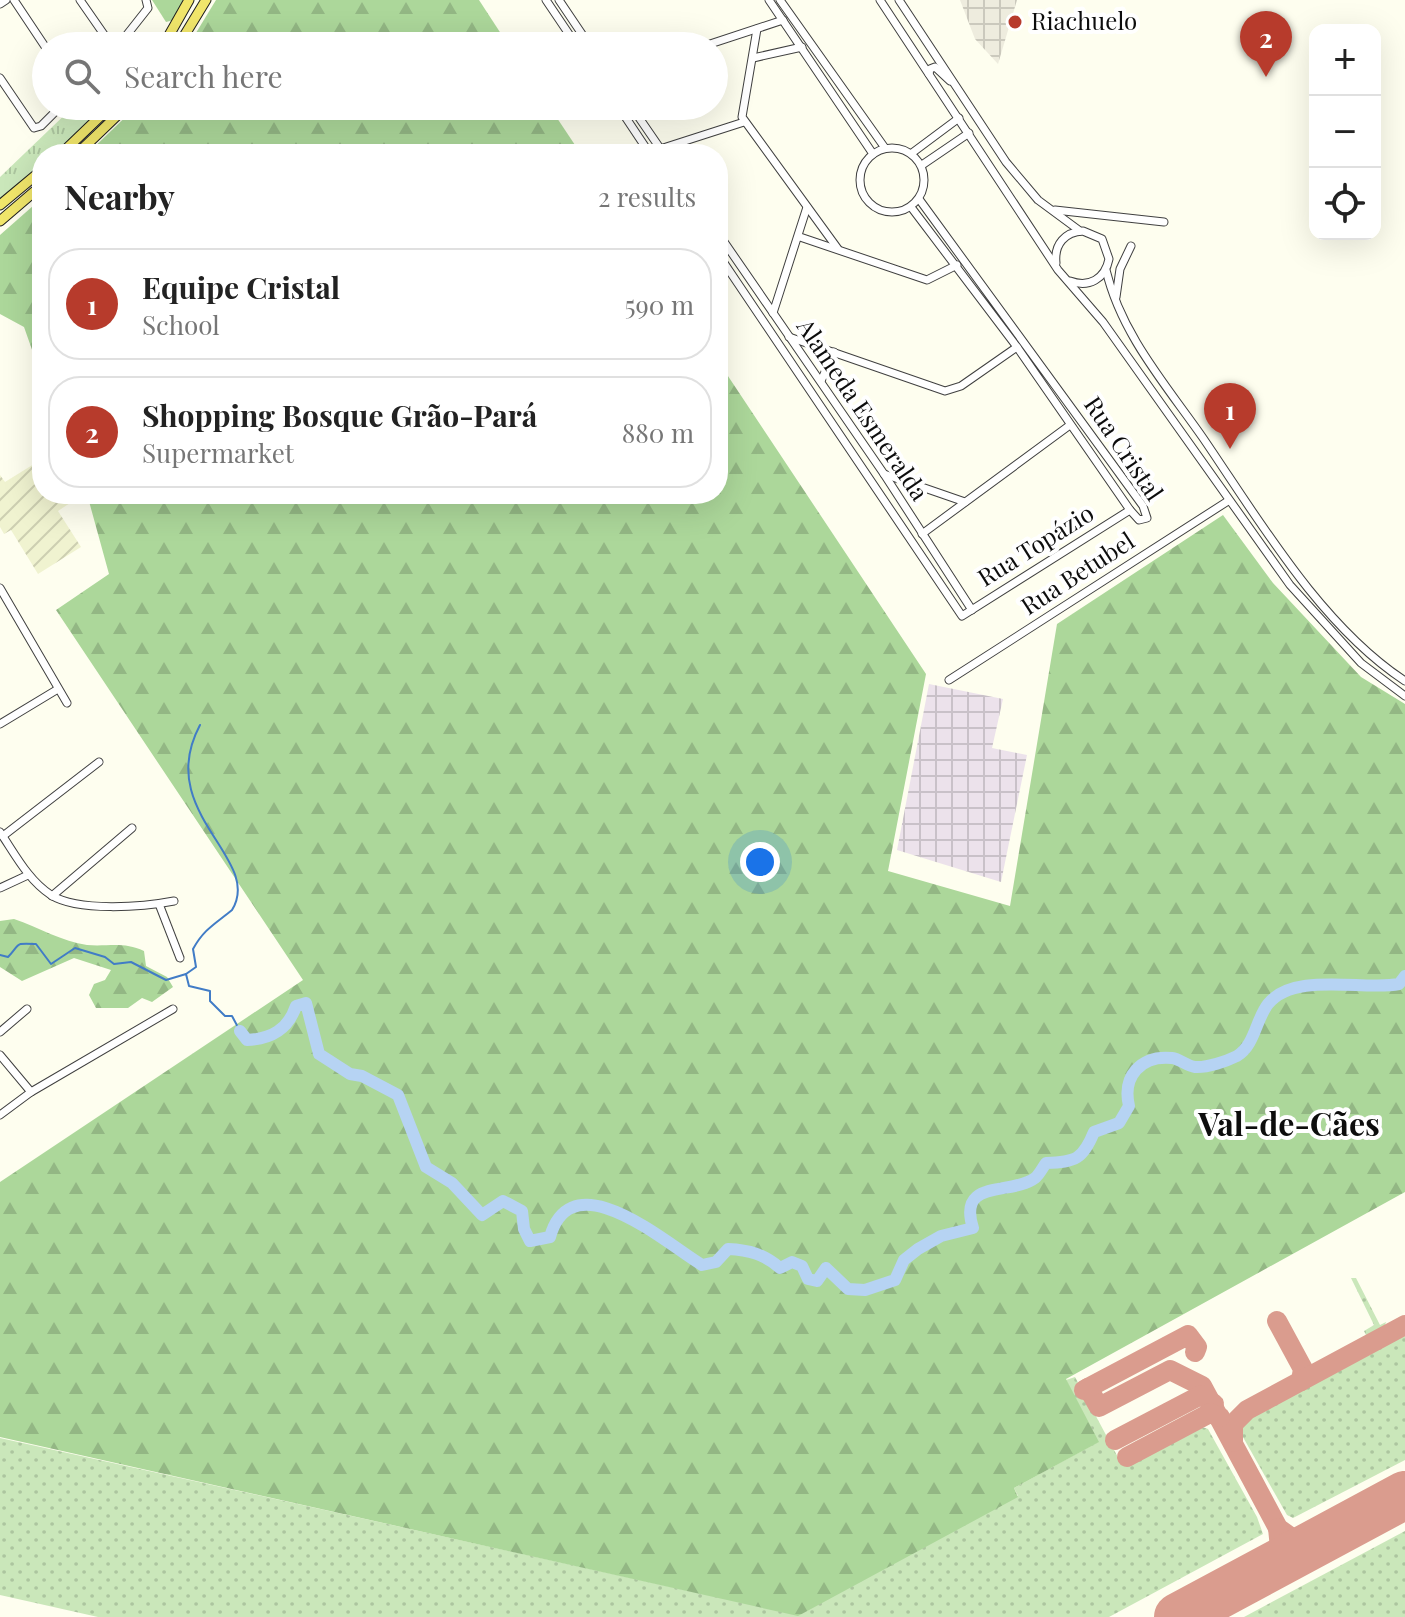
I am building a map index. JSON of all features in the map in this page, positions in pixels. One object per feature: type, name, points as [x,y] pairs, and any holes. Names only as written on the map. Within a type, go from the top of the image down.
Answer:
[{"type":"main road","points":[[171,32],[189,0]]},
{"type":"main road","points":[[187,32],[206,0]]},
{"type":"main road","points":[[71,144],[96,120]]},
{"type":"main road","points":[[87,144],[112,120]]},
{"type":"main road","points":[[0,205],[32,178]]},
{"type":"main road","points":[[0,221],[32,194]]},
{"type":"street","points":[[0,4],[6,0]]},
{"type":"street","points":[[14,0],[35,32]]},
{"type":"street","points":[[80,0],[103,32]]},
{"type":"street","points":[[125,32],[148,8],[146,0]]},
{"type":"street","points":[[546,0],[568,32]]},
{"type":"street","points":[[559,0],[581,32]]},
{"type":"street","points":[[769,0],[873,154]]},
{"type":"street","points":[[780,0],[885,148]]},
{"type":"street","points":[[880,0],[1056,263],[1110,332],[1228,501],[1327,630],[1361,663],[1405,696]]},
{"type":"street","points":[[899,0],[1006,162],[1029,191],[1080,231],[1096,235],[1106,245],[1109,259],[1106,270],[1125,326],[1343,627],[1405,681]]},
{"type":"street","points":[[728,38],[783,20]]},
{"type":"street","points":[[757,29],[741,112],[744,122],[838,249]]},
{"type":"street","points":[[753,58],[802,47]]},
{"type":"street","points":[[815,67],[826,61]]},
{"type":"street","points":[[929,74],[930,69],[935,67],[952,82]]},
{"type":"street","points":[[0,78],[32,126],[37,128],[46,120]]},
{"type":"street","points":[[912,153],[959,118]]},
{"type":"street","points":[[627,120],[643,144]]},
{"type":"street","points":[[640,120],[657,144]]},
{"type":"street","points":[[682,144],[744,122]]},
{"type":"street","points":[[922,165],[969,133]]},
{"type":"street","points":[[885,148],[912,153],[922,165],[925,182],[919,199],[911,207],[890,213],[870,203],[863,194],[861,172],[873,154],[885,148]]},
{"type":"street","name":"Rua Cristal","points":[[911,207],[990,304],[1109,460],[1148,517],[1140,521],[1130,510],[1017,347],[990,304],[919,199]]},
{"type":"street","points":[[773,313],[800,237],[807,207]]},
{"type":"street","points":[[1053,210],[1164,222]]},
{"type":"street","points":[[1056,263],[1056,250],[1063,239],[1080,231]]},
{"type":"street","points":[[800,237],[927,280],[957,265]]},
{"type":"street","points":[[1115,303],[1118,275],[1131,246]]},
{"type":"street","name":"Alameda Esmeralda","points":[[728,248],[884,474],[972,610]]},
{"type":"street","name":"Alameda Esmeralda","points":[[728,269],[963,616]]},
{"type":"street","points":[[1068,280],[1089,283],[1106,270]]},
{"type":"street","points":[[753,307],[763,299]]},
{"type":"street","points":[[789,337],[945,391],[961,386],[1017,347]]},
{"type":"street","points":[[821,381],[834,352]]},
{"type":"street","points":[[816,399],[827,392]]},
{"type":"street","points":[[922,534],[1070,425]]},
{"type":"street","points":[[1100,467],[1109,460]]},
{"type":"street","points":[[884,474],[965,502]]},
{"type":"street","name":"Rua Betubel","points":[[949,680],[1228,501]]},
{"type":"street","name":"Rua Topázio","points":[[963,616],[1130,510]]},
{"type":"street","points":[[903,529],[914,521]]},
{"type":"street","points":[[0,588],[67,703]]},
{"type":"street","points":[[0,724],[58,689]]},
{"type":"street","points":[[99,762],[1,834],[28,875],[52,896],[75,904],[159,904],[174,901]]},
{"type":"street","points":[[52,896],[132,828]]},
{"type":"street","points":[[0,888],[28,875]]},
{"type":"street","points":[[159,904],[180,958]]},
{"type":"street","points":[[0,1032],[27,1009]]},
{"type":"street","points":[[0,1115],[31,1092],[173,1009]]},
{"type":"street","points":[[0,1055],[31,1092]]},
{"type":"shaded area","points":[[960,0],[1017,0],[998,64],[975,39]]},
{"type":"shaded area","points":[[929,684],[1003,699],[992,748],[1027,755],[1001,882],[897,850]]},
{"type":"green space","points":[[152,0],[190,0],[178,19],[166,22]]},
{"type":"green space","points":[[216,0],[479,0],[500,32],[197,32]]},
{"type":"green space","points":[[59,120],[93,120],[66,144],[34,144]]},
{"type":"green space","points":[[122,120],[558,120],[574,144],[97,144]]},
{"type":"green space","points":[[32,146],[32,175],[0,202],[0,177]]},
{"type":"green space","points":[[32,207],[32,350],[24,327],[0,314],[0,235]]},
{"type":"green space","points":[[728,376],[926,674],[888,871],[1010,906],[1057,624],[1223,515],[1273,583],[1361,677],[1405,704],[1405,1192],[1066,1379],[1099,1442],[1014,1488],[1018,1497],[798,1616],[0,1437],[0,1182],[303,980],[56,610],[109,574],[90,504],[728,504]]},
{"type":"green space","points":[[32,465],[32,504],[68,504],[58,511],[81,547],[38,574],[11,530],[4,534],[0,527],[0,475],[5,482]]},
{"type":"green space","points":[[14,919],[78,943],[122,945],[144,951],[146,966],[167,977],[173,987],[152,1002],[142,998],[128,1008],[96,1008],[89,995],[94,984],[105,980],[111,970],[74,958],[22,981],[0,967],[0,921]]},
{"type":"green space","points":[[1351,1278],[1356,1278],[1380,1325],[1386,1322],[1384,1328],[1367,1337],[1364,1331],[1374,1325]]},
{"type":"green space","points":[[1405,1333],[1405,1460],[1293,1518],[1287,1515],[1239,1430],[1241,1423]]},
{"type":"green space","points":[[1075,1377],[1121,1463],[1177,1433],[1200,1427],[1208,1429],[1257,1517],[1263,1534],[1109,1617],[98,1617],[0,1595],[0,1438],[694,1592],[1018,1496],[1014,1488],[1098,1442],[1066,1380]]},
{"type":"green space","points":[[1405,1531],[1405,1617],[1244,1617]]},
{"type":"waterway","points":[[186,974],[196,967],[193,949],[197,942],[232,910],[238,891],[234,872],[198,808],[190,784],[189,756],[200,725]]},
{"type":"waterway","points":[[0,955],[8,957],[21,944],[36,944],[51,964],[75,948],[105,957],[114,964],[131,962],[166,980],[186,974],[189,986],[210,991],[210,1001],[225,1016],[232,1016],[240,1031]]},
{"type":"waterway","points":[[240,1031],[247,1040],[264,1038],[278,1032],[296,1006],[306,1003],[319,1054],[350,1074],[362,1076],[398,1095],[426,1167],[452,1183],[482,1215],[503,1201],[522,1211],[524,1229],[530,1241],[550,1237],[561,1215],[578,1206],[599,1206],[645,1227],[702,1265],[716,1262],[728,1249],[743,1250],[762,1256],[780,1268],[792,1262],[802,1266],[808,1279],[817,1281],[826,1268],[848,1289],[865,1290],[895,1280],[904,1260],[918,1249],[941,1236],[973,1228],[970,1212],[979,1195],[1025,1183],[1036,1177],[1046,1163],[1065,1162],[1077,1157],[1094,1132],[1119,1123],[1129,1106],[1128,1085],[1131,1077],[1143,1064],[1172,1058],[1200,1067],[1237,1056],[1252,1039],[1268,1004],[1280,994],[1295,988],[1330,984],[1385,986],[1399,984],[1405,976]]},
{"type":"taxiway","points":[[1277,1321],[1303,1369],[1301,1381]]},
{"type":"taxiway","points":[[1233,1442],[1233,1424],[1247,1410],[1405,1325]]},
{"type":"taxiway","points":[[1084,1390],[1188,1335],[1197,1347],[1195,1352]]},
{"type":"taxiway","points":[[1088,1388],[1099,1407],[1170,1370],[1202,1386],[1278,1528],[1296,1541],[1319,1540]]},
{"type":"taxiway","points":[[1115,1440],[1201,1395],[1214,1404]]},
{"type":"taxiway","points":[[1127,1457],[1210,1413],[1220,1417]]},
{"type":"taxiway","points":[[1269,1568],[1280,1548],[1278,1528]]},
{"type":"runway","points":[[1178,1617],[1405,1495]]},
{"type":"place","name":"Riachuelo","points":[[1015,22]]},
{"type":"place","name":"Shopping Bosque Grão-Pará","points":[[1266,77]]},
{"type":"place","name":"Equipe Cristal","points":[[1230,449]]},
{"type":"district","name":"Val-de-Cães","points":[[1289,1125]]}]
